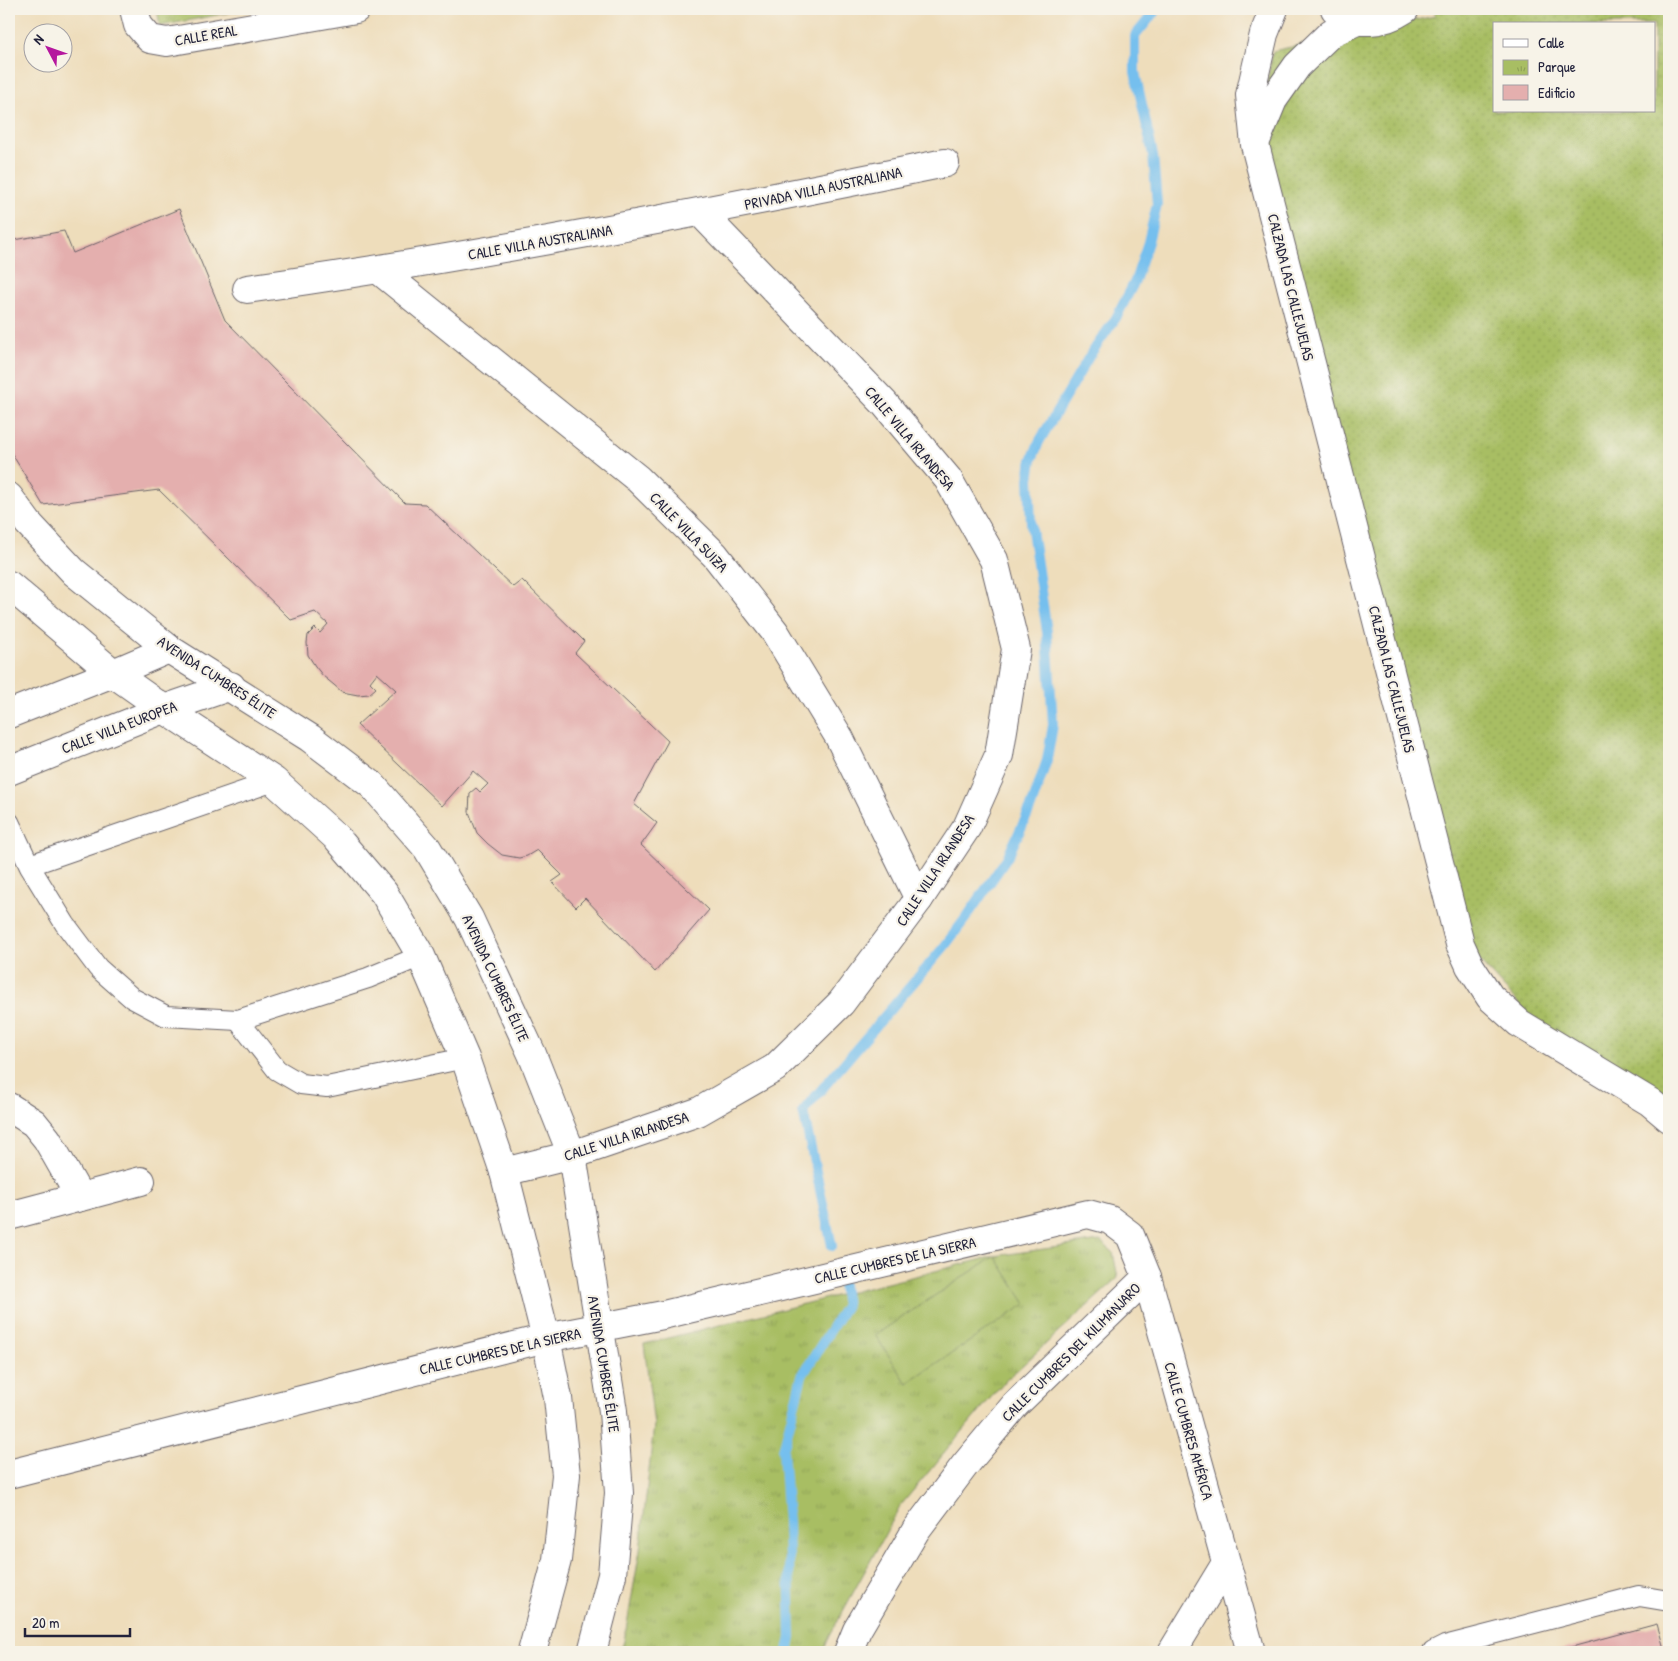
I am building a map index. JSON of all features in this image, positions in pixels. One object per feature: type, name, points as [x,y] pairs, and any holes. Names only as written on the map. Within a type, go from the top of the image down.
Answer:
[{"type":"street","name":"CALLE REAL","points":[[134,9],[138,25],[150,39],[167,42],[356,9]]},
{"type":"street","name":"CALZADA LAS CALLEJUELAS","points":[[1274,9],[1264,34],[1250,95],[1255,145],[1460,944],[1466,959],[1490,997],[1519,1023],[1650,1102],[1669,1118]]},
{"type":"street","points":[[1255,145],[1273,100],[1297,66],[1347,15],[1378,21],[1395,16],[1406,9]]},
{"type":"street","name":"PRIVADA VILLA AUSTRALIANA","points":[[701,213],[945,163]]},
{"type":"street","name":"CALLE VILLA AUSTRALIANA","points":[[379,270],[701,213]]},
{"type":"street","name":"CALLE VILLA IRLANDESA","points":[[504,1172],[572,1155],[698,1112],[775,1068],[841,1003],[919,899],[967,827],[999,755],[1016,649],[994,560],[942,471],[884,403],[701,213]]},
{"type":"street","points":[[246,289],[379,270]]},
{"type":"street","name":"CALLE VILLA SUIZA","points":[[379,270],[638,479],[715,555],[775,632],[839,736],[919,899]]},
{"type":"street","name":"AVENIDA CUMBRES ÉLITE","points":[[9,497],[28,523],[74,572],[169,649],[231,686],[310,738],[372,785],[428,848],[469,918],[532,1054],[572,1155],[598,1328],[613,1411],[619,1493],[612,1575],[592,1652]]},
{"type":"street","points":[[9,585],[113,673],[274,781],[337,838],[384,893],[421,956],[465,1058],[504,1172],[546,1338],[558,1398],[566,1475],[557,1560],[532,1652]]},
{"type":"street","points":[[9,714],[169,649]]},
{"type":"street","name":"CALLE VILLA EUROPEA","points":[[9,771],[164,709],[231,686]]},
{"type":"street","points":[[9,1107],[34,1123],[47,1139],[80,1196]]},
{"type":"street","points":[[9,1216],[141,1181]]},
{"type":"street","name":"CALLE CUMBRES DE LA SIERRA","points":[[9,1474],[546,1338],[663,1315],[1088,1214],[1110,1220]]},
{"type":"street","name":"CALLE CUMBRES AMÉRICA","points":[[1110,1220],[1130,1236],[1146,1277],[1250,1652]]},
{"type":"street","name":"CALLE CUMBRES DEL KILIMANJARO","points":[[848,1652],[858,1630],[916,1530],[965,1465],[1015,1405],[1146,1277]]},
{"type":"street","points":[[1172,1652],[1226,1563]]},
{"type":"lane","points":[[30,865],[274,781]]},
{"type":"lane","points":[[9,822],[30,865],[64,924],[98,968],[132,998],[166,1016],[238,1020],[368,978],[421,956]]},
{"type":"lane","points":[[238,1020],[277,1070],[301,1084],[327,1087],[465,1058]]},
{"type":"lane","points":[[1434,1652],[1445,1646],[1639,1596],[1669,1601]]},
{"type":"green space","points":[[157,9],[248,9],[160,26]]},
{"type":"green space","points":[[1434,9],[1669,9],[1669,1112],[1534,1020],[1467,948],[1256,139],[1273,51],[1435,16]]},
{"type":"green space","points":[[1100,1241],[1113,1252],[1118,1278],[1003,1383],[901,1505],[830,1635],[823,1652],[620,1652],[624,1641],[640,1550],[654,1425],[644,1344],[995,1256]]},
{"type":"green space","points":[[995,1256],[1026,1304],[907,1383],[875,1335]]},
{"type":"building","points":[[179,209],[225,320],[405,503],[425,504],[513,587],[522,580],[584,641],[575,653],[668,741],[634,804],[657,823],[641,845],[709,910],[655,972],[585,898],[576,907],[552,882],[562,875],[537,850],[519,858],[502,855],[477,833],[469,812],[470,793],[476,788],[480,792],[488,784],[473,771],[442,806],[357,725],[396,690],[377,673],[370,682],[376,688],[369,694],[358,695],[342,692],[323,676],[308,655],[307,643],[308,635],[315,628],[320,633],[328,624],[315,612],[291,620],[159,490],[43,505],[9,449],[9,241],[64,231],[73,253]]},
{"type":"building","points":[[1657,1624],[1665,1652],[1553,1652]]},
{"type":"waterway","points":[[832,1246],[803,1111],[944,947],[968,915],[1007,858],[1031,807],[1047,760],[1053,725],[1047,632],[1031,523],[1029,479],[1032,460],[1039,442],[1090,355],[1116,318],[1135,281],[1148,242],[1157,204],[1153,155],[1135,72],[1135,36],[1157,9]]},
{"type":"waterway","points":[[788,1652],[791,1637],[788,1522],[783,1450],[802,1376],[846,1305],[843,1286]]}]
